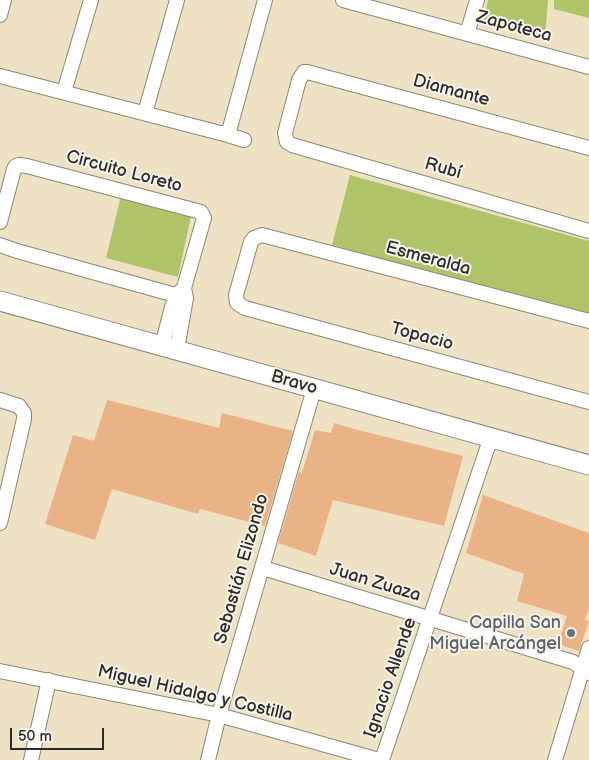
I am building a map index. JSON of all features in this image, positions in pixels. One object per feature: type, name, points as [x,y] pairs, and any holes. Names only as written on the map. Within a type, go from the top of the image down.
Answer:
[{"type":"main road","name":"Bravo","points":[[0,301],[589,465]]},
{"type":"street","points":[[0,15],[4,0]]},
{"type":"street","points":[[64,92],[91,0]]},
{"type":"street","points":[[145,114],[177,0]]},
{"type":"street","points":[[228,135],[265,0]]},
{"type":"street","name":"Zapoteca","points":[[343,0],[589,67]]},
{"type":"street","points":[[467,34],[477,0]]},
{"type":"street","name":"Diamante","points":[[287,142],[285,138],[286,128],[299,80],[304,72],[316,73],[589,148]]},
{"type":"street","points":[[0,76],[244,140]]},
{"type":"street","name":"Rubí","points":[[287,142],[292,146],[589,230]]},
{"type":"street","name":"Circuito Loreto","points":[[0,222],[14,169],[16,166],[23,165],[201,212],[204,216],[203,222],[182,294]]},
{"type":"street","name":"Topacio","points":[[257,236],[251,242],[236,295],[238,303],[245,308],[589,402]]},
{"type":"street","name":"Esmeralda","points":[[257,236],[268,236],[589,321]]},
{"type":"street","points":[[0,245],[182,294],[169,348]]},
{"type":"street","name":"Sebastián Elizondo","points":[[208,760],[219,715],[314,389]]},
{"type":"street","points":[[0,400],[20,406],[24,419],[0,523]]},
{"type":"street","name":"Ignacio Allende","points":[[381,760],[491,437]]},
{"type":"street","name":"Juan Zuaza","points":[[263,568],[573,662],[586,671]]},
{"type":"street","points":[[555,760],[586,671],[589,648]]},
{"type":"street","name":"Miguel Hidalgo y Costilla","points":[[0,671],[219,715],[381,760]]},
{"type":"street","points":[[31,760],[49,680]]},
{"type":"green space","points":[[488,0],[548,0],[545,36],[484,19]]},
{"type":"green space","points":[[554,0],[589,0],[589,18],[554,9]]},
{"type":"green space","points":[[350,175],[589,241],[589,316],[332,245]]},
{"type":"green space","points":[[121,196],[191,216],[178,277],[106,258]]},
{"type":"building","points":[[107,400],[219,428],[222,413],[293,431],[265,526],[200,509],[198,514],[112,489],[95,540],[45,524],[73,435],[94,441]]},
{"type":"building","points":[[334,423],[463,456],[444,526],[333,500],[316,556],[278,543],[299,472],[302,473],[315,430],[331,433]]},
{"type":"building","points":[[483,495],[589,533],[589,609],[585,620],[589,621],[579,651],[558,644],[567,616],[517,601],[524,574],[466,553]]},
{"type":"place","name":"Capilla San Miguel Arcángel","points":[[571,633]]}]
